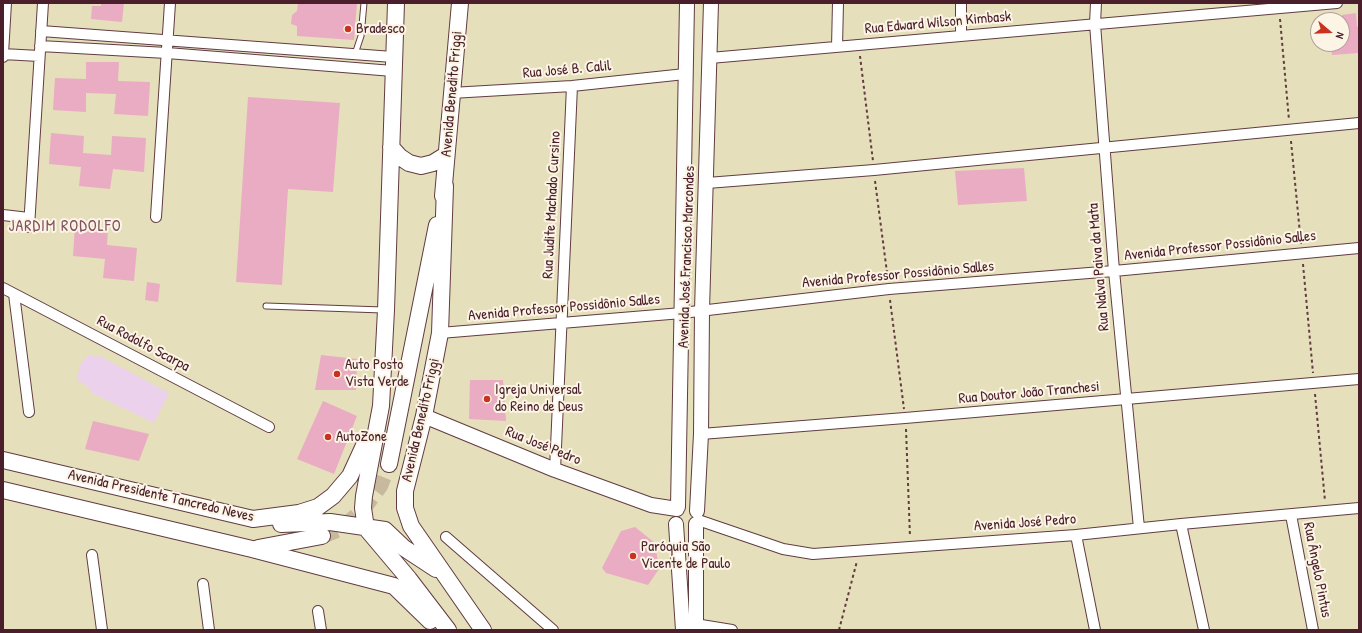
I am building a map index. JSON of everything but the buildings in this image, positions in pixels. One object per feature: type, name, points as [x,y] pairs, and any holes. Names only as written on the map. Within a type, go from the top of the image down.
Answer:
[{"type":"main road","points":[[396,3],[386,310],[381,406],[364,496],[366,528],[409,579],[448,630]]},
{"type":"main road","name":"Avenida Benedito Friggi","points":[[460,3],[446,155],[444,250],[440,333],[424,416],[405,490],[405,508],[411,526],[483,630]]},
{"type":"main road","points":[[391,147],[409,164],[421,166],[433,163],[446,155]]},
{"type":"main road","name":"Avenida Benedito Friggi","points":[[389,464],[445,186]]},
{"type":"main road","name":"Avenida Presidente Tancredo Neves","points":[[3,460],[253,518],[299,513],[318,507],[333,496],[350,476],[360,457],[381,406]]},
{"type":"main road","name":"Avenida Presidente Tancredo Neves","points":[[3,490],[252,549],[394,586],[408,598],[439,630]]},
{"type":"main road","points":[[253,518],[281,524],[330,522],[385,530],[404,548],[444,575]]},
{"type":"main road","name":"Avenida Presidente Tancredo Neves","points":[[252,549],[322,536]]},
{"type":"street","points":[[3,57],[6,3]]},
{"type":"street","points":[[3,215],[29,223],[43,3]]},
{"type":"street","points":[[156,217],[170,3]]},
{"type":"street","name":"Avenida José Francisco Marcondes","points":[[687,3],[682,313],[676,515],[692,628]]},
{"type":"street","name":"Avenida José Francisco Marcondes","points":[[692,628],[701,434],[702,310],[711,3]]},
{"type":"street","points":[[837,47],[838,3]]},
{"type":"street","points":[[961,3],[961,36]]},
{"type":"street","name":"Rua Nalva Paiva da Mata","points":[[1096,3],[1095,24],[1114,271],[1139,528]]},
{"type":"street","name":"Rua Edward Wilson Kimbask","points":[[710,58],[1337,3]]},
{"type":"street","points":[[41,31],[355,54],[393,64]]},
{"type":"street","points":[[3,54],[39,51],[167,54],[393,64]]},
{"type":"street","name":"Rua José B. Calil","points":[[451,93],[572,86],[685,74]]},
{"type":"street","name":"Rua Judite Machado Cursino","points":[[555,470],[572,86]]},
{"type":"street","points":[[706,183],[874,170],[1359,123]]},
{"type":"street","name":"Avenida Professor Possidônio Salles","points":[[440,333],[682,313],[889,289],[1114,271],[1359,248]]},
{"type":"street","name":"Rua Rodolfo Scarpa","points":[[3,288],[269,427]]},
{"type":"street","points":[[14,294],[29,412]]},
{"type":"street","name":"Rua Doutor João Tranchesi","points":[[701,434],[1127,399],[1359,378]]},
{"type":"street","name":"Rua José Pedro","points":[[424,416],[555,470],[676,515]]},
{"type":"street","points":[[690,505],[697,518],[688,529],[684,529],[676,515],[690,505]]},
{"type":"street","name":"Avenida José Pedro","points":[[697,518],[783,549],[813,554],[1076,535],[1359,508]]},
{"type":"street","name":"Rua Ângelo Pintus","points":[[1291,515],[1313,630]]},
{"type":"street","points":[[1181,524],[1204,630]]},
{"type":"street","points":[[1076,535],[1095,630]]},
{"type":"street","points":[[446,537],[553,630]]},
{"type":"street","points":[[92,555],[102,630]]},
{"type":"street","points":[[203,584],[209,630]]},
{"type":"street","points":[[318,611],[321,630]]},
{"type":"street","points":[[692,628],[732,630]]},
{"type":"lane","points":[[355,54],[361,36],[364,3]]},
{"type":"lane","points":[[266,306],[386,310]]},
{"type":"path","points":[[839,630],[860,550]]},
{"type":"shaded area","points":[[91,355],[96,357],[98,355],[169,393],[154,423],[90,392],[91,389],[77,380],[80,365],[86,357]]},
{"type":"tunnel","points":[[322,536],[342,528],[361,512],[380,486],[389,464]]},
{"type":"place","name":"Bradesco","points":[[348,29]]},
{"type":"place","name":"Auto Posto Vista Verde","points":[[337,374]]},
{"type":"place","name":"Igreja Universal do Reino de Deus","points":[[487,399]]},
{"type":"place","name":"AutoZone","points":[[328,437]]},
{"type":"place","name":"Paróquia São Vicente de Paulo","points":[[633,556]]},
{"type":"district","name":"JARDIM RODOLFO","points":[[65,227]]}]
